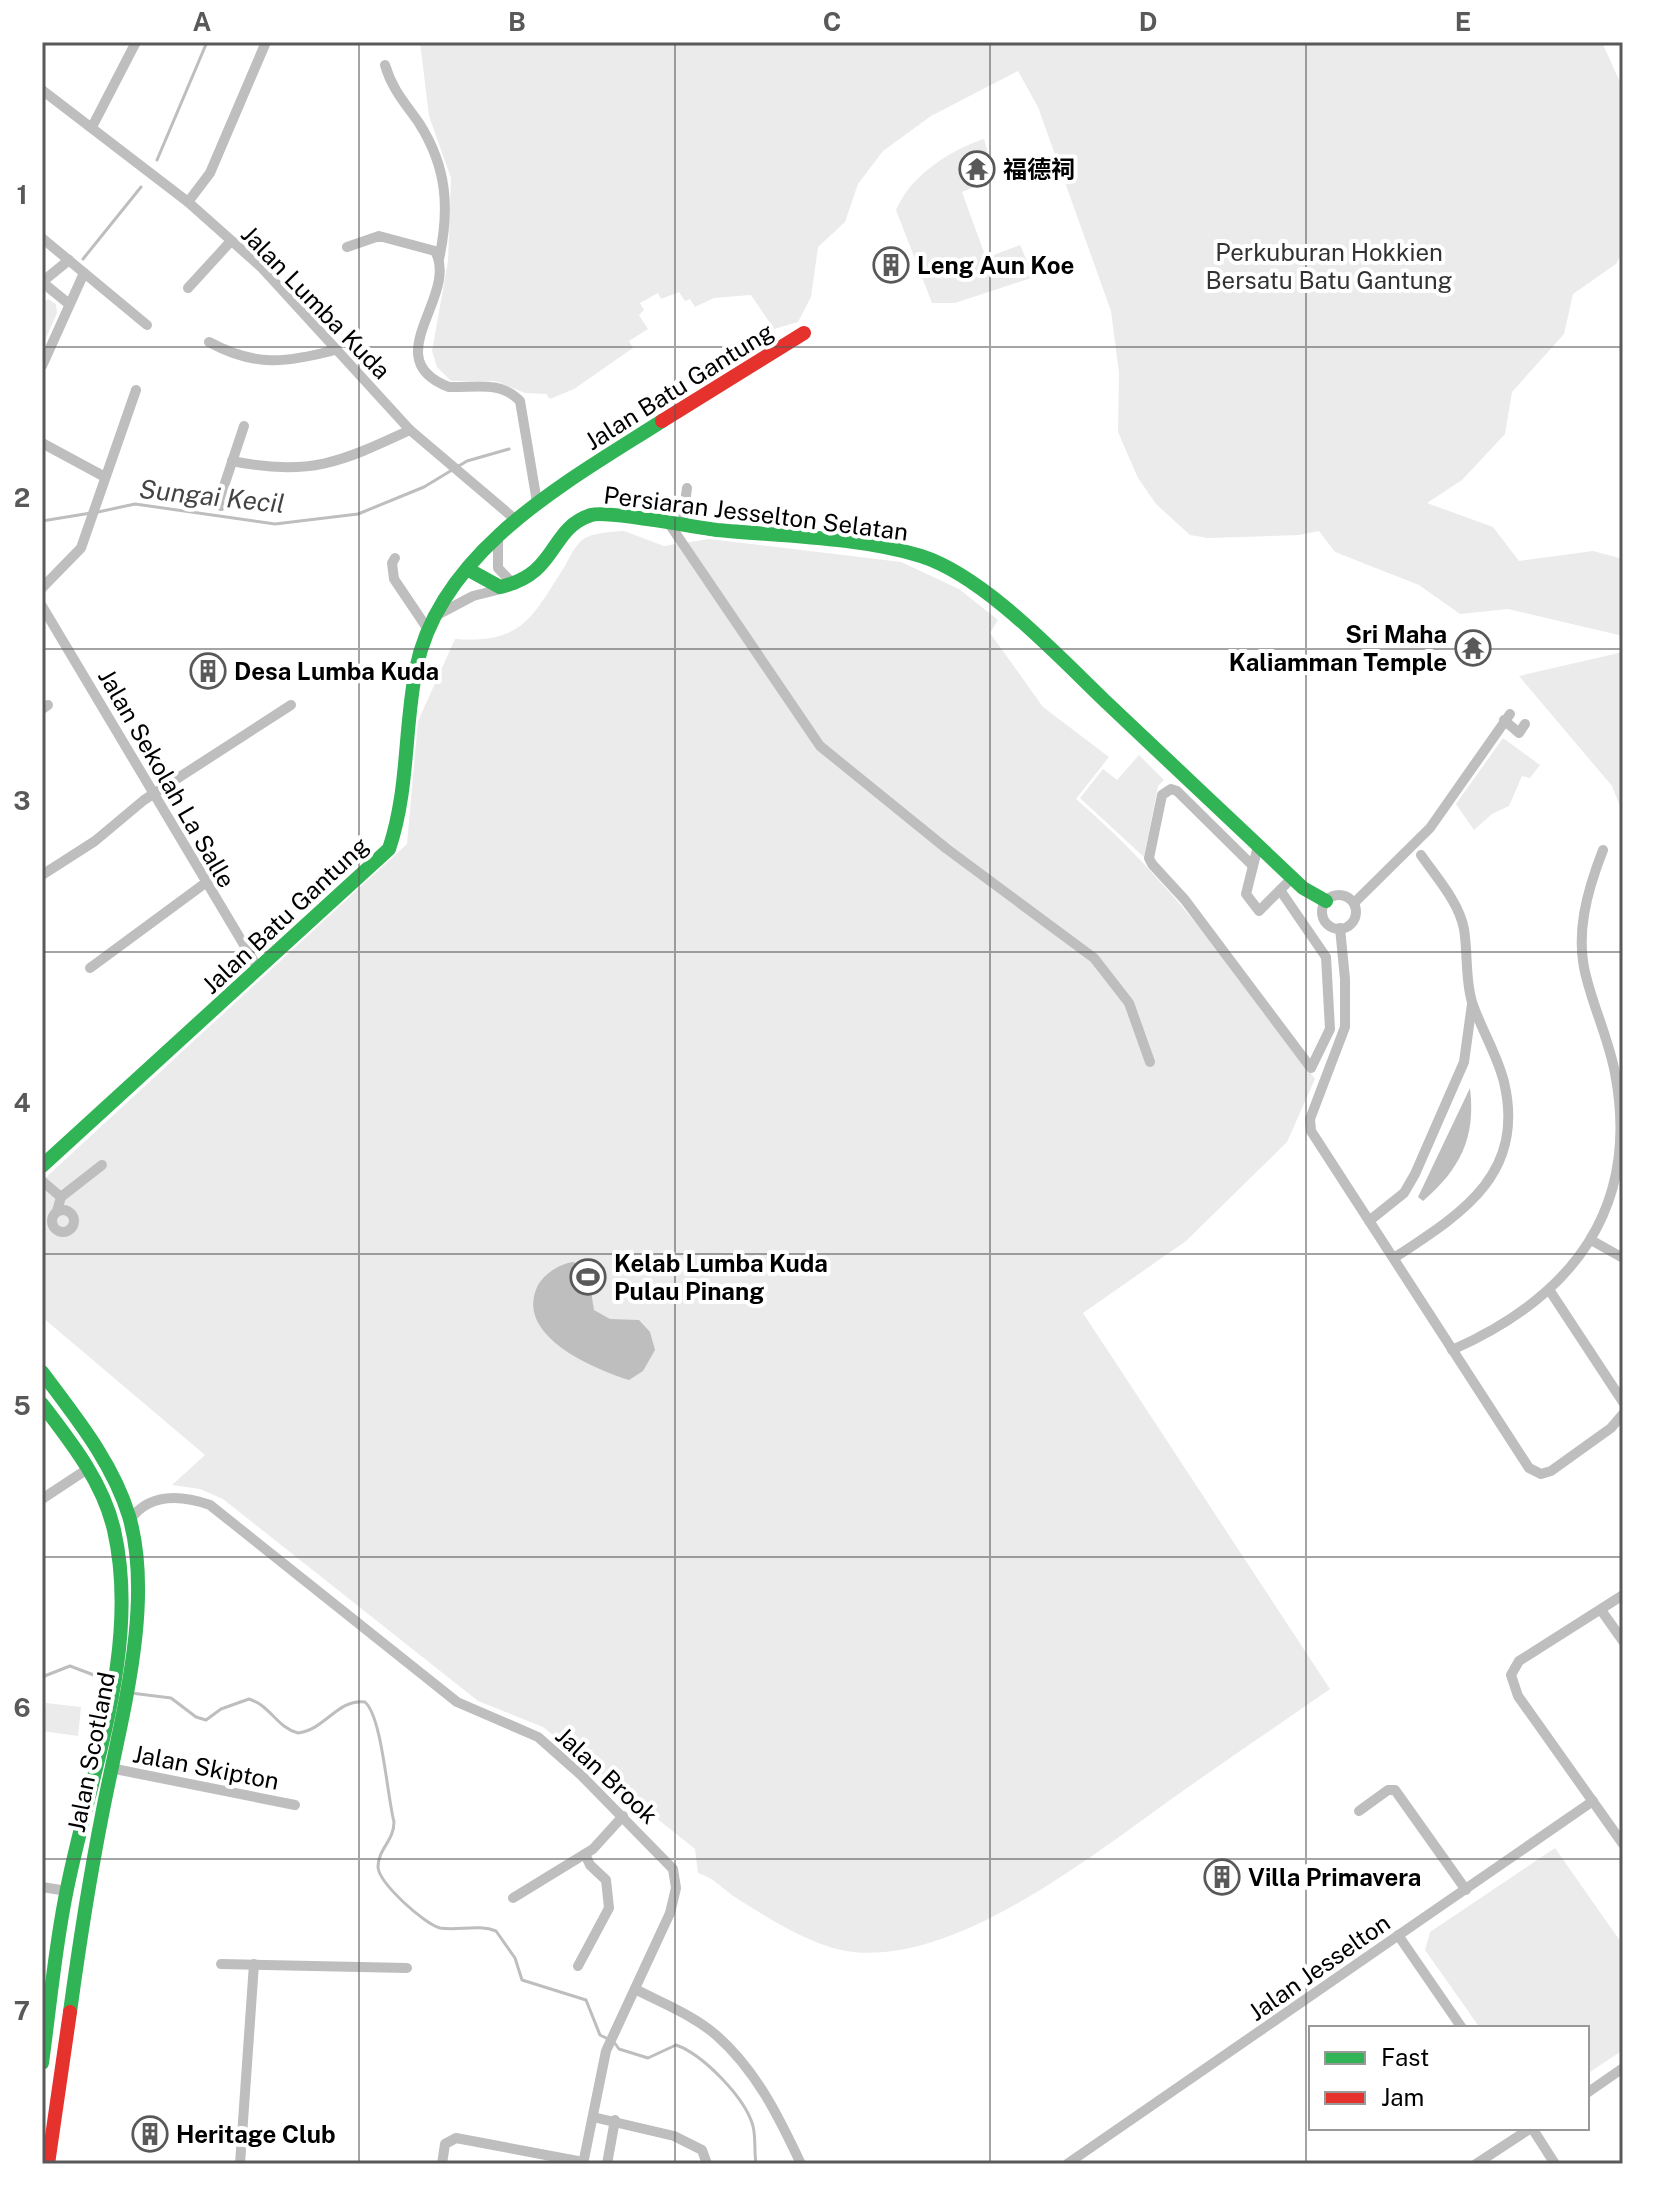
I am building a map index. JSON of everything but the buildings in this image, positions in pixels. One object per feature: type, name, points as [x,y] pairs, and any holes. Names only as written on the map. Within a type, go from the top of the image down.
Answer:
[{"type":"street","points":[[92,127],[136,42]]},
{"type":"street","points":[[188,202],[210,173],[266,42]]},
{"type":"street","points":[[385,65],[399,98],[428,137],[441,163],[445,200],[437,288],[423,326],[418,362],[421,371],[449,387],[464,383],[500,387],[520,401],[525,415],[528,464],[537,502]]},
{"type":"street","name":"Jalan Lumba Kuda","points":[[43,93],[188,202],[261,267],[410,430],[516,520]]},
{"type":"street","points":[[347,247],[379,236],[429,247],[439,259]]},
{"type":"street","points":[[42,238],[147,325]]},
{"type":"street","points":[[188,288],[231,241]]},
{"type":"street","points":[[69,260],[42,282],[69,304]]},
{"type":"street","points":[[42,366],[84,273]]},
{"type":"street","name":"Jalan Batu Gantung","points":[[42,1166],[389,849],[401,821],[415,673],[429,631],[469,570],[498,538],[537,502],[804,333]]},
{"type":"street","points":[[209,342],[235,356],[264,360],[283,361],[335,350]]},
{"type":"street","points":[[42,588],[71,562],[88,533],[136,390]]},
{"type":"street","points":[[221,506],[219,501],[244,426]]},
{"type":"street","points":[[232,461],[284,469],[332,464],[410,430]]},
{"type":"street","points":[[42,443],[105,477]]},
{"type":"street","points":[[687,488],[676,526],[820,746],[947,849],[1094,958],[1129,1003],[1150,1062]]},
{"type":"street","name":"Persiaran Jesselton Selatan","points":[[511,586],[541,569],[565,532],[590,515],[606,513],[676,526],[889,549],[921,556],[957,573],[1029,628],[1292,878],[1326,901]]},
{"type":"street","points":[[498,538],[498,568],[511,586]]},
{"type":"street","points":[[395,558],[392,563],[394,579],[429,631]]},
{"type":"street","points":[[469,570],[493,584],[511,586]]},
{"type":"street","points":[[439,614],[473,596],[511,586]]},
{"type":"street","name":"Jalan Sekolah La Salle","points":[[42,606],[156,792],[204,884],[259,970]]},
{"type":"street","points":[[42,875],[95,841],[156,792],[291,705]]},
{"type":"street","points":[[1354,903],[1340,895],[1326,901],[1323,917],[1330,926],[1340,928],[1354,920],[1354,903],[1430,828],[1507,717],[1519,733],[1525,724]]},
{"type":"street","points":[[1253,866],[1177,791],[1165,791],[1149,858],[1152,864],[1185,900],[1311,1068],[1330,1029],[1326,957],[1280,890]]},
{"type":"street","points":[[1258,846],[1246,894],[1259,911],[1292,878]]},
{"type":"street","points":[[1452,1350],[1485,1335],[1550,1291],[1591,1240],[1606,1211],[1621,1141],[1615,1072],[1586,980],[1581,942],[1591,879],[1603,850]]},
{"type":"street","points":[[1369,1221],[1404,1193],[1464,1062],[1472,1002],[1464,926],[1453,903],[1421,855]]},
{"type":"street","points":[[90,968],[204,884]]},
{"type":"street","points":[[1340,928],[1345,979],[1345,1027],[1309,1124],[1533,1472],[1541,1474],[1551,1471],[1611,1428],[1623,1414]]},
{"type":"street","points":[[1394,1258],[1474,1201],[1498,1166],[1505,1145],[1508,1124],[1503,1080],[1472,1002]]},
{"type":"street","points":[[57,1211],[61,1197],[102,1165]]},
{"type":"street","points":[[42,1181],[61,1197]]},
{"type":"street","points":[[1591,1240],[1623,1258]]},
{"type":"street","points":[[1550,1291],[1623,1402]]},
{"type":"street","name":"Jalan Scotland","points":[[42,1372],[106,1460],[130,1520],[139,1565],[139,1599],[127,1684],[86,1896],[48,2164]]},
{"type":"street","name":"Jalan Scotland","points":[[42,1404],[89,1468],[105,1502],[119,1559],[120,1607],[112,1675],[67,1891],[42,2063]]},
{"type":"street","points":[[42,1499],[89,1468]]},
{"type":"street","name":"Jalan Brook","points":[[130,1520],[144,1505],[169,1497],[210,1505],[457,1702],[538,1737],[623,1816],[673,1869],[676,1888],[670,1913],[614,2028],[606,2051],[583,2163]]},
{"type":"street","points":[[1623,1595],[1519,1661],[1511,1675],[1518,1696],[1623,1844]]},
{"type":"street","points":[[1601,1610],[1623,1641]]},
{"type":"street","name":"Jalan Skipton","points":[[110,1768],[295,1805]]},
{"type":"street","points":[[1359,1811],[1388,1790],[1395,1790],[1466,1890]]},
{"type":"street","name":"Jalan Jesselton","points":[[1067,2164],[1593,1801]]},
{"type":"street","points":[[513,1898],[585,1854],[623,1816]]},
{"type":"street","points":[[578,1966],[610,1903],[606,1880],[590,1865],[585,1854]]},
{"type":"street","points":[[42,1887],[67,1891]]},
{"type":"street","points":[[1398,1935],[1461,2026]]},
{"type":"street","points":[[221,1964],[407,1968]]},
{"type":"street","points":[[240,2164],[254,1964]]},
{"type":"street","points":[[635,1989],[690,2017],[715,2035],[773,2106],[801,2164]]},
{"type":"street","points":[[1589,2092],[1623,2068]]},
{"type":"street","points":[[593,2117],[615,2120],[689,2143],[702,2150],[707,2164]]},
{"type":"street","points":[[607,2164],[615,2120]]},
{"type":"street","points":[[1476,2164],[1528,2130]]},
{"type":"street","points":[[1532,2130],[1555,2164]]},
{"type":"street","points":[[442,2164],[445,2144],[456,2138],[583,2163]]},
{"type":"green space","name":"Perkuburan Hokkien Bersatu Batu Gantung","points":[[420,42],[1602,42],[1623,89],[1623,251],[1616,264],[1573,294],[1564,334],[1512,392],[1505,434],[1462,480],[1427,503],[1493,527],[1519,561],[1593,551],[1623,559],[1623,636],[1508,609],[1460,614],[1419,585],[1335,552],[1319,531],[1299,535],[1208,538],[1190,535],[1156,504],[1138,478],[1118,432],[1119,373],[1111,311],[1038,107],[1018,71],[931,116],[883,151],[858,184],[845,222],[818,247],[811,297],[798,322],[774,329],[751,295],[714,298],[695,307],[690,299],[685,301],[679,292],[661,299],[658,293],[640,303],[644,310],[639,315],[648,329],[629,341],[633,348],[574,389],[550,399],[546,394],[525,393],[495,381],[451,381],[437,367],[432,351],[448,261],[451,178],[429,116]]},
{"type":"green space","points":[[984,139],[995,179],[962,192],[986,258],[1020,245],[1034,277],[955,303],[932,303],[896,210],[911,186],[932,166]]},
{"type":"green space","points":[[48,299],[56,304],[57,313],[42,347],[42,304]]},
{"type":"green space","name":"Kelab Lumba Kuda Pulau Pinang","points":[[624,531],[664,546],[709,539],[901,562],[959,589],[998,620],[990,633],[1043,707],[1109,757],[1076,799],[1144,864],[1174,898],[1315,1079],[1287,1142],[1186,1241],[1083,1313],[1330,1689],[1107,1846],[1020,1902],[974,1926],[928,1943],[883,1952],[841,1950],[828,1946],[801,1935],[733,1896],[698,1873],[695,1849],[543,1727],[478,1701],[223,1499],[200,1489],[172,1485],[205,1455],[42,1317],[42,1181],[407,844],[418,721],[455,639],[496,637],[511,632],[534,613],[582,540],[597,534]]},
{"type":"green space","points":[[1623,652],[1623,814],[1612,786],[1519,676]]},
{"type":"green space","points":[[1503,738],[1540,765],[1530,778],[1522,776],[1509,806],[1492,814],[1474,830],[1456,804]]},
{"type":"green space","points":[[1139,755],[1164,780],[1158,786],[1144,857],[1080,798],[1103,769],[1117,780]]},
{"type":"green space","points":[[46,1703],[81,1707],[78,1736],[42,1731]]},
{"type":"green space","points":[[1555,1848],[1623,1945],[1623,2050],[1589,2073],[1589,2026],[1479,2026],[1425,1950],[1430,1932]]},
{"type":"shaded area","points":[[1470,1088],[1470,1122],[1463,1151],[1447,1177],[1423,1201],[1418,1197]]},
{"type":"shaded area","points":[[573,1262],[582,1265],[589,1279],[594,1310],[610,1319],[639,1320],[650,1332],[655,1350],[643,1371],[629,1380],[577,1358],[560,1347],[536,1319],[533,1303],[538,1285],[553,1270]]},
{"type":"waterway","name":"Sungai Kecil","points":[[157,160],[207,42]]},
{"type":"waterway","name":"Sungai Kecil","points":[[83,259],[141,187]]},
{"type":"waterway","name":"Sungai Kecil","points":[[98,512],[135,504],[275,524],[358,514],[424,487],[467,461],[509,449]]},
{"type":"waterway","name":"Sungai Kecil","points":[[42,521],[91,513]]},
{"type":"waterway","points":[[42,1677],[70,1666],[107,1680]]},
{"type":"waterway","points":[[131,1693],[171,1698],[196,1717],[206,1720],[221,1709],[249,1699],[298,1733],[308,1731],[347,1705],[365,1702],[371,1710],[380,1739],[394,1822],[392,1835],[380,1855],[378,1867],[386,1883],[403,1902],[433,1925],[496,1931],[515,1958],[522,1980],[586,2000],[600,2035],[614,2042],[619,2049],[648,2058],[676,2045],[698,2057],[741,2102],[753,2126],[756,2164]]},
{"type":"traffic: fast","points":[[42,1166],[389,849],[400,804],[416,669],[430,627],[451,588],[480,554],[549,494],[662,421]]},
{"type":"traffic: fast","points":[[469,570],[500,587],[519,581],[543,562],[567,530],[591,515],[600,514],[717,530],[846,541],[921,556],[970,581],[1019,619],[1303,888],[1326,901]]},
{"type":"traffic: fast","points":[[42,1372],[103,1458],[122,1496],[136,1551],[138,1588],[132,1666],[93,1864],[70,2012]]},
{"type":"traffic: fast","points":[[42,1404],[85,1463],[102,1495],[114,1530],[121,1575],[117,1665],[63,1910],[42,2063]]},
{"type":"traffic: jam","points":[[662,421],[804,333]]},
{"type":"traffic: jam","points":[[48,2164],[70,2012]]},
{"type":"place","name":"福德祠","points":[[977,169]]},
{"type":"place","name":"Leng Aun Koe","points":[[891,265]]},
{"type":"place","name":"Sri Maha Kaliamman Temple","points":[[1473,648]]},
{"type":"place","name":"Desa Lumba Kuda","points":[[208,671]]},
{"type":"place","name":"Kelab Lumba Kuda Pulau Pinang","points":[[588,1277]]},
{"type":"place","name":"Villa Primavera","points":[[1222,1877]]},
{"type":"place","name":"Heritage Club","points":[[150,2134]]}]
